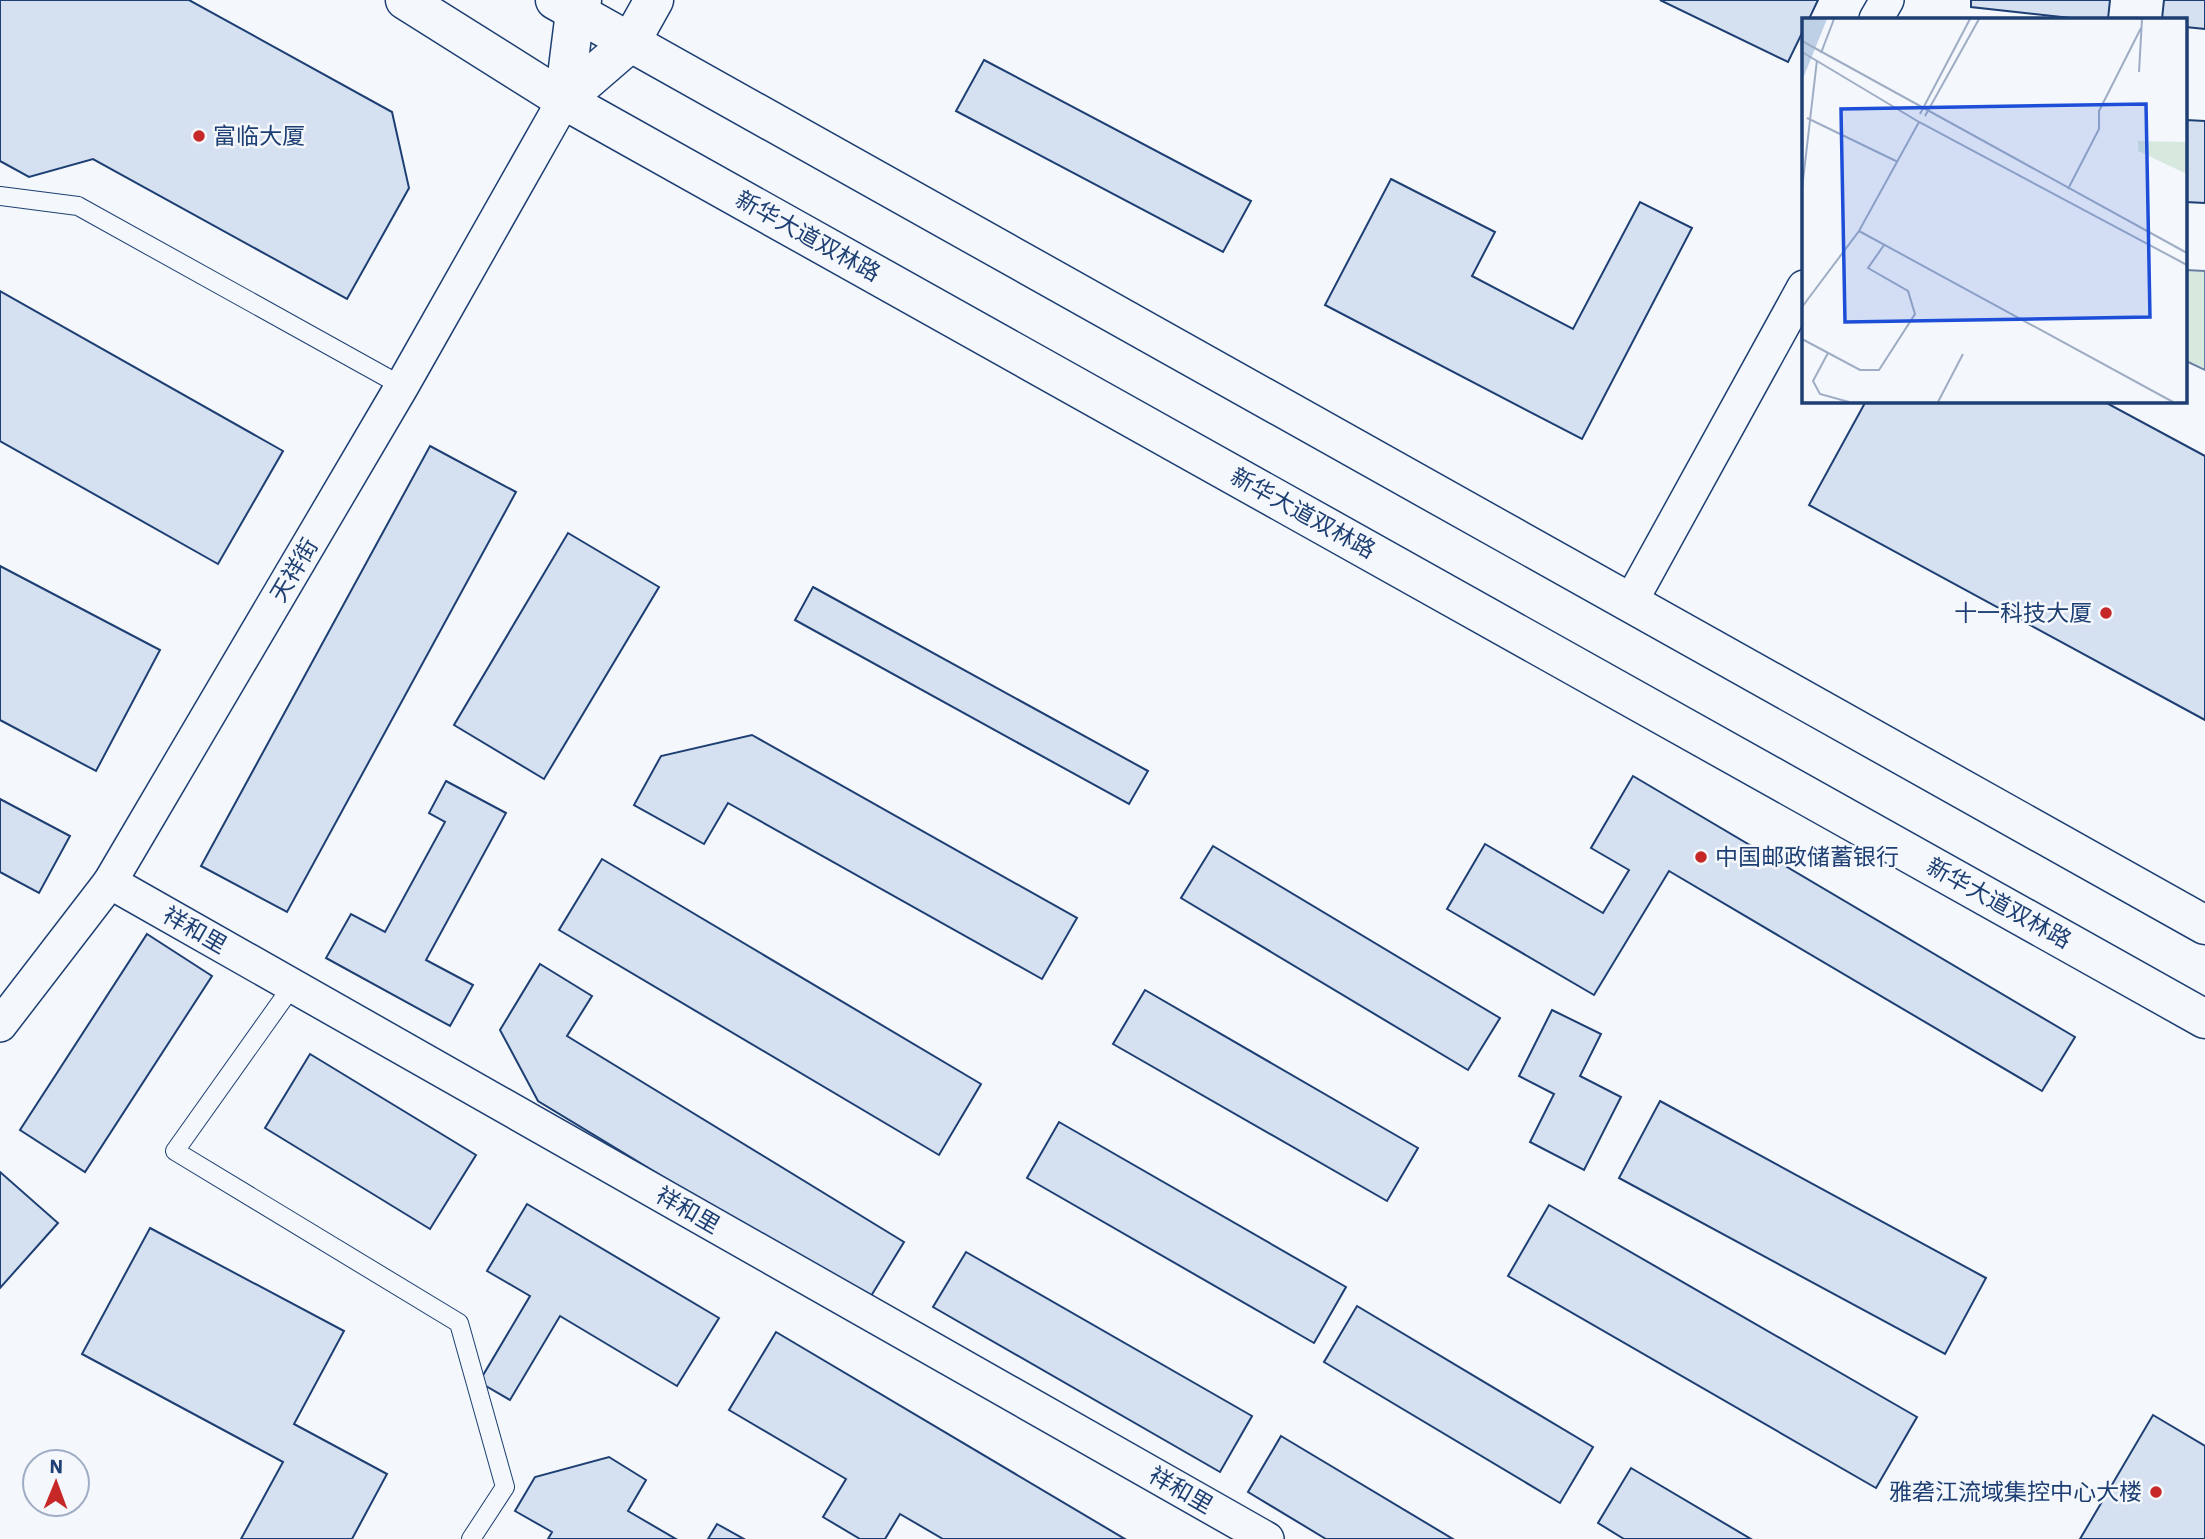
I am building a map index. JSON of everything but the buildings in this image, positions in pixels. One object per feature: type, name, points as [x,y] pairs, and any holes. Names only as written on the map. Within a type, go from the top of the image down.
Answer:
[{"type":"main road","name":"新华大道双林路","points":[[405,0],[564,100],[2205,1019]]},
{"type":"main road","points":[[564,100],[630,43],[654,0]]},
{"type":"main road","points":[[564,100],[571,4],[630,43],[2205,925]]},
{"type":"street","points":[[1877,18],[1886,0]]},
{"type":"street","name":"天祥街","points":[[0,1024],[110,882],[402,386],[564,100]]},
{"type":"street","points":[[1630,603],[1802,291]]},
{"type":"street","name":"祥和里","points":[[110,882],[1267,1539]]},
{"type":"lane","points":[[0,196],[78,206],[402,386]]},
{"type":"lane","points":[[293,985],[175,1151],[459,1323],[505,1487],[471,1539]]},
{"type":"shaded area","points":[[2188,270],[2205,271],[2205,370],[2188,362]]},
{"type":"place","name":"富临大厦","points":[[199,136]]},
{"type":"place","name":"十一科技大厦","points":[[2106,613]]},
{"type":"place","name":"中国邮政储蓄银行","points":[[1701,857]]},
{"type":"place","name":"雅砻江流域集控中心大楼","points":[[2156,1492]]}]
